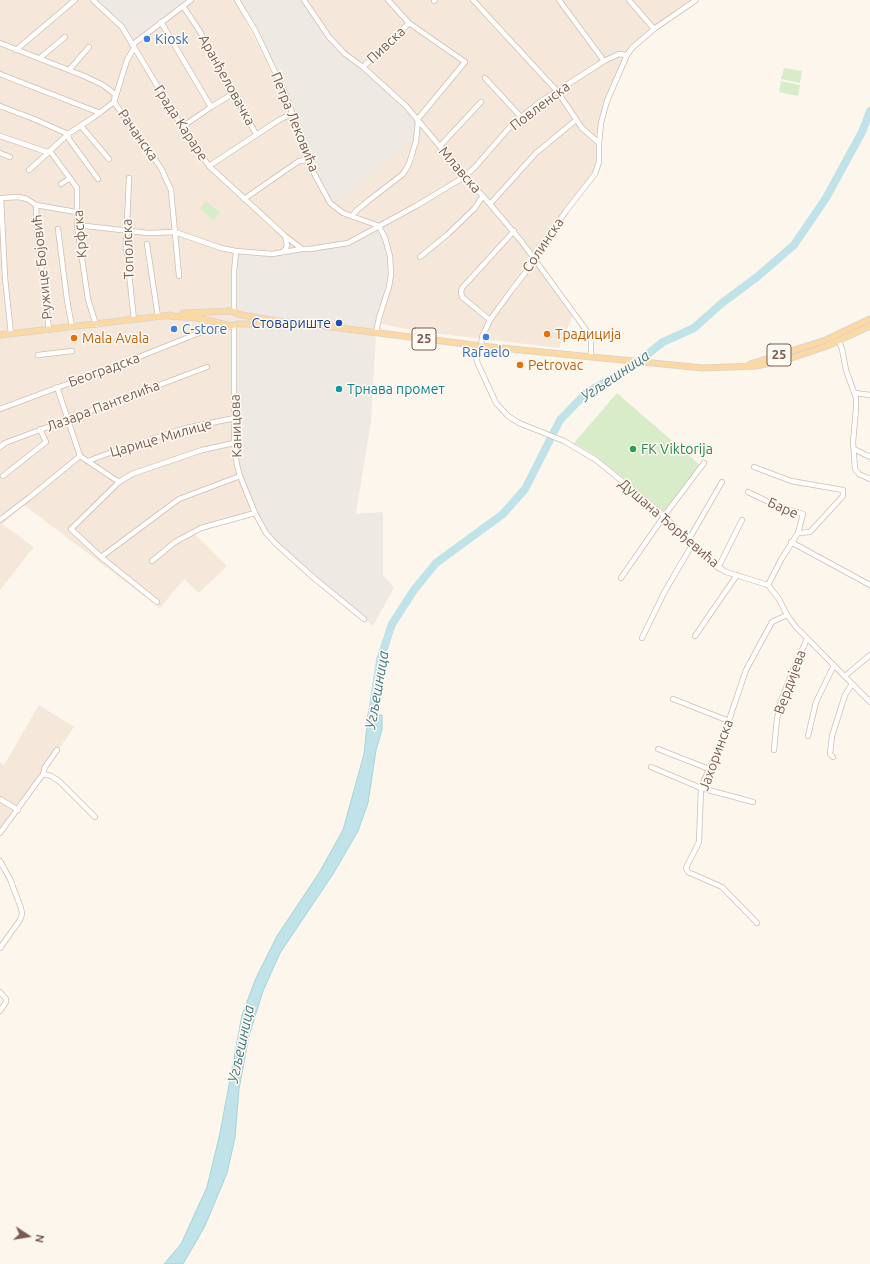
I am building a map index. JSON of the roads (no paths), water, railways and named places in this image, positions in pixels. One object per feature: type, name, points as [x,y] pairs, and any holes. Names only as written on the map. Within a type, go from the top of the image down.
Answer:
[{"type":"main road","name":"25","points":[[0,335],[182,314],[234,312],[295,324],[481,346],[703,368],[756,366],[789,359],[840,341],[870,326]]},
{"type":"main road","points":[[234,312],[239,318],[232,325],[224,317],[227,313],[234,312]]},
{"type":"main road","name":"25","points":[[168,316],[198,318],[232,325],[295,324]]},
{"type":"main road","name":"25","points":[[744,366],[826,340],[870,319]]},
{"type":"street","points":[[16,50],[75,0]]},
{"type":"street","name":"Града Караре","points":[[93,0],[122,28],[190,140],[209,166],[285,236],[302,249]]},
{"type":"street","points":[[29,170],[68,134],[114,102],[133,46],[161,22],[191,0]]},
{"type":"street","name":"Петра Лековића","points":[[237,0],[255,30],[285,93],[303,143],[307,160],[330,203],[342,213],[379,226]]},
{"type":"street","name":"Млавска","points":[[304,0],[329,36],[345,54],[363,67],[406,106],[464,177],[483,196],[514,232],[589,334],[591,339],[591,357]]},
{"type":"street","points":[[352,216],[368,201],[403,174],[409,164],[416,141],[418,120],[465,62],[410,23],[388,0]]},
{"type":"street","points":[[473,0],[557,91],[587,134],[599,143]]},
{"type":"street","points":[[559,0],[604,61]]},
{"type":"street","points":[[629,0],[654,29]]},
{"type":"street","name":"Солинска","points":[[481,346],[482,337],[490,320],[525,273],[566,211],[595,174],[599,162],[599,143],[607,101],[627,55],[632,48],[654,29],[696,0]]},
{"type":"street","name":"Аранђеловачка","points":[[183,6],[199,30],[256,134]]},
{"type":"street","points":[[161,22],[211,107]]},
{"type":"street","name":"Пивска","points":[[363,67],[410,23]]},
{"type":"street","points":[[40,58],[66,37]]},
{"type":"street","name":"Рачанска","points":[[0,43],[93,80],[113,92],[115,97],[114,102],[161,168],[170,190],[179,276]]},
{"type":"street","points":[[69,70],[90,47]]},
{"type":"street","name":"Повленска","points":[[175,232],[221,248],[236,251],[272,254],[281,254],[302,249],[348,243],[464,177],[521,117],[557,91],[604,61],[620,54],[627,55]]},
{"type":"street","points":[[0,74],[100,113]]},
{"type":"street","points":[[485,78],[521,117]]},
{"type":"street","points":[[182,127],[234,93]]},
{"type":"street","points":[[440,146],[481,102]]},
{"type":"street","points":[[0,106],[68,134]]},
{"type":"street","points":[[209,166],[256,134],[292,114]]},
{"type":"street","points":[[490,204],[536,153],[576,120]]},
{"type":"street","points":[[81,126],[109,159]]},
{"type":"street","points":[[68,134],[69,139],[98,179]]},
{"type":"street","points":[[0,136],[49,151]]},
{"type":"street","name":"Крфска","points":[[49,151],[77,188],[77,225],[88,299],[96,325]]},
{"type":"street","points":[[0,153],[10,157]]},
{"type":"street","points":[[244,199],[299,162],[307,160]]},
{"type":"street","points":[[61,184],[70,178]]},
{"type":"street","name":"Тополска","points":[[129,178],[126,246],[134,320]]},
{"type":"street","points":[[420,257],[448,234],[474,209],[483,196]]},
{"type":"street","points":[[11,334],[5,278],[1,198],[19,197],[36,204],[76,212]]},
{"type":"street","name":"Ружице Бојовић","points":[[36,204],[37,230],[50,330]]},
{"type":"street","points":[[77,225],[148,233],[175,232]]},
{"type":"street","points":[[376,333],[389,287],[391,268],[389,250],[379,226]]},
{"type":"street","points":[[58,229],[72,327]]},
{"type":"street","points":[[490,320],[462,298],[460,292],[514,232]]},
{"type":"street","points":[[281,254],[286,249],[287,245],[285,236]]},
{"type":"street","points":[[147,244],[158,317]]},
{"type":"street","points":[[234,312],[234,272],[236,251]]},
{"type":"street","name":"Београдска","points":[[0,409],[57,387],[124,364],[199,333],[232,325]]},
{"type":"street","name":"Каницова","points":[[232,325],[235,418],[234,442],[240,476],[255,513],[266,533],[276,544],[314,578],[364,619]]},
{"type":"street","points":[[840,341],[846,370],[855,393],[857,404],[853,442],[855,469],[859,474],[870,479]]},
{"type":"street","name":"Душана Ђорђевића","points":[[472,345],[478,364],[493,397],[501,410],[508,416],[519,423],[564,441],[596,460],[664,516],[692,545],[718,568],[726,572],[768,585]]},
{"type":"street","points":[[38,355],[72,351]]},
{"type":"street","name":"Лазара Пантелића","points":[[0,447],[5,443],[40,429],[207,367]]},
{"type":"street","points":[[57,387],[80,456],[119,482]]},
{"type":"street","points":[[855,393],[870,395]]},
{"type":"street","name":"Царице Милице","points":[[88,461],[186,428],[235,418]]},
{"type":"street","points":[[3,476],[46,442],[40,429]]},
{"type":"street","points":[[157,602],[101,557],[71,529],[119,482],[132,474],[202,450],[234,442]]},
{"type":"street","points":[[854,449],[870,457]]},
{"type":"street","points":[[0,520],[30,498],[80,456]]},
{"type":"street","points":[[621,578],[664,516],[704,463]]},
{"type":"street","points":[[754,467],[791,481],[843,490],[843,496],[810,532],[798,533],[791,542],[768,585],[779,599],[787,615],[807,639],[870,702]]},
{"type":"street","points":[[101,557],[179,499],[240,476]]},
{"type":"street","points":[[688,541],[722,482]]},
{"type":"street","name":"Баре","points":[[748,492],[775,505],[804,514],[798,533]]},
{"type":"street","points":[[152,561],[175,542],[201,528],[255,513]]},
{"type":"street","points":[[718,568],[742,520]]},
{"type":"street","points":[[791,542],[870,585]]},
{"type":"street","points":[[642,638],[665,591],[692,545]]},
{"type":"street","points":[[695,636],[736,575]]},
{"type":"street","name":"Јахоринска","points":[[757,923],[722,887],[688,872],[686,868],[699,842],[701,788],[722,744],[746,670],[772,622],[787,615]]},
{"type":"street","name":"Вердијева","points":[[774,750],[776,719],[781,701],[807,639]]},
{"type":"street","points":[[845,676],[870,655]]},
{"type":"street","points":[[808,736],[816,702],[834,666]]},
{"type":"street","points":[[833,757],[830,754],[832,736],[845,695],[852,684]]},
{"type":"street","points":[[673,699],[729,721]]},
{"type":"street","points":[[658,749],[709,769]]},
{"type":"street","points":[[0,833],[43,774],[57,750]]},
{"type":"street","points":[[651,766],[701,788],[753,802]]},
{"type":"street","points":[[43,774],[51,776],[59,781],[95,817]]},
{"type":"street","points":[[0,799],[18,810]]},
{"type":"street","points":[[0,862],[10,879],[22,914],[20,920],[0,948]]},
{"type":"street","points":[[0,992],[6,999],[6,1002],[0,1010]]},
{"type":"water","points":[[368,715],[382,715],[382,730],[376,750],[368,803],[358,831],[333,874],[280,953],[263,991],[249,1036],[239,1089],[235,1138],[227,1173],[205,1226],[183,1264],[164,1264],[181,1244],[207,1187],[220,1133],[242,1015],[256,978],[277,936],[319,873],[343,830],[364,754]]},
{"type":"waterway","name":"Угљешница","points":[[370,725],[380,660],[392,624],[414,590],[436,563],[503,514],[525,489],[560,420],[586,393],[630,368],[663,342],[694,328],[722,303],[757,277],[794,245],[826,198],[862,132],[870,111]]},
{"type":"place","name":"Kiosk","points":[[147,39]]},
{"type":"place","name":"Стовариште","points":[[339,323]]},
{"type":"place","name":"C-store","points":[[174,329]]},
{"type":"place","name":"Традиција","points":[[547,334]]},
{"type":"place","name":"Rafaelo","points":[[486,337]]},
{"type":"place","name":"Mala Avala","points":[[74,338]]},
{"type":"place","name":"Petrovac","points":[[520,365]]},
{"type":"place","name":"Трнава промет","points":[[339,389]]},
{"type":"place","name":"FK Viktorija","points":[[633,449]]}]
